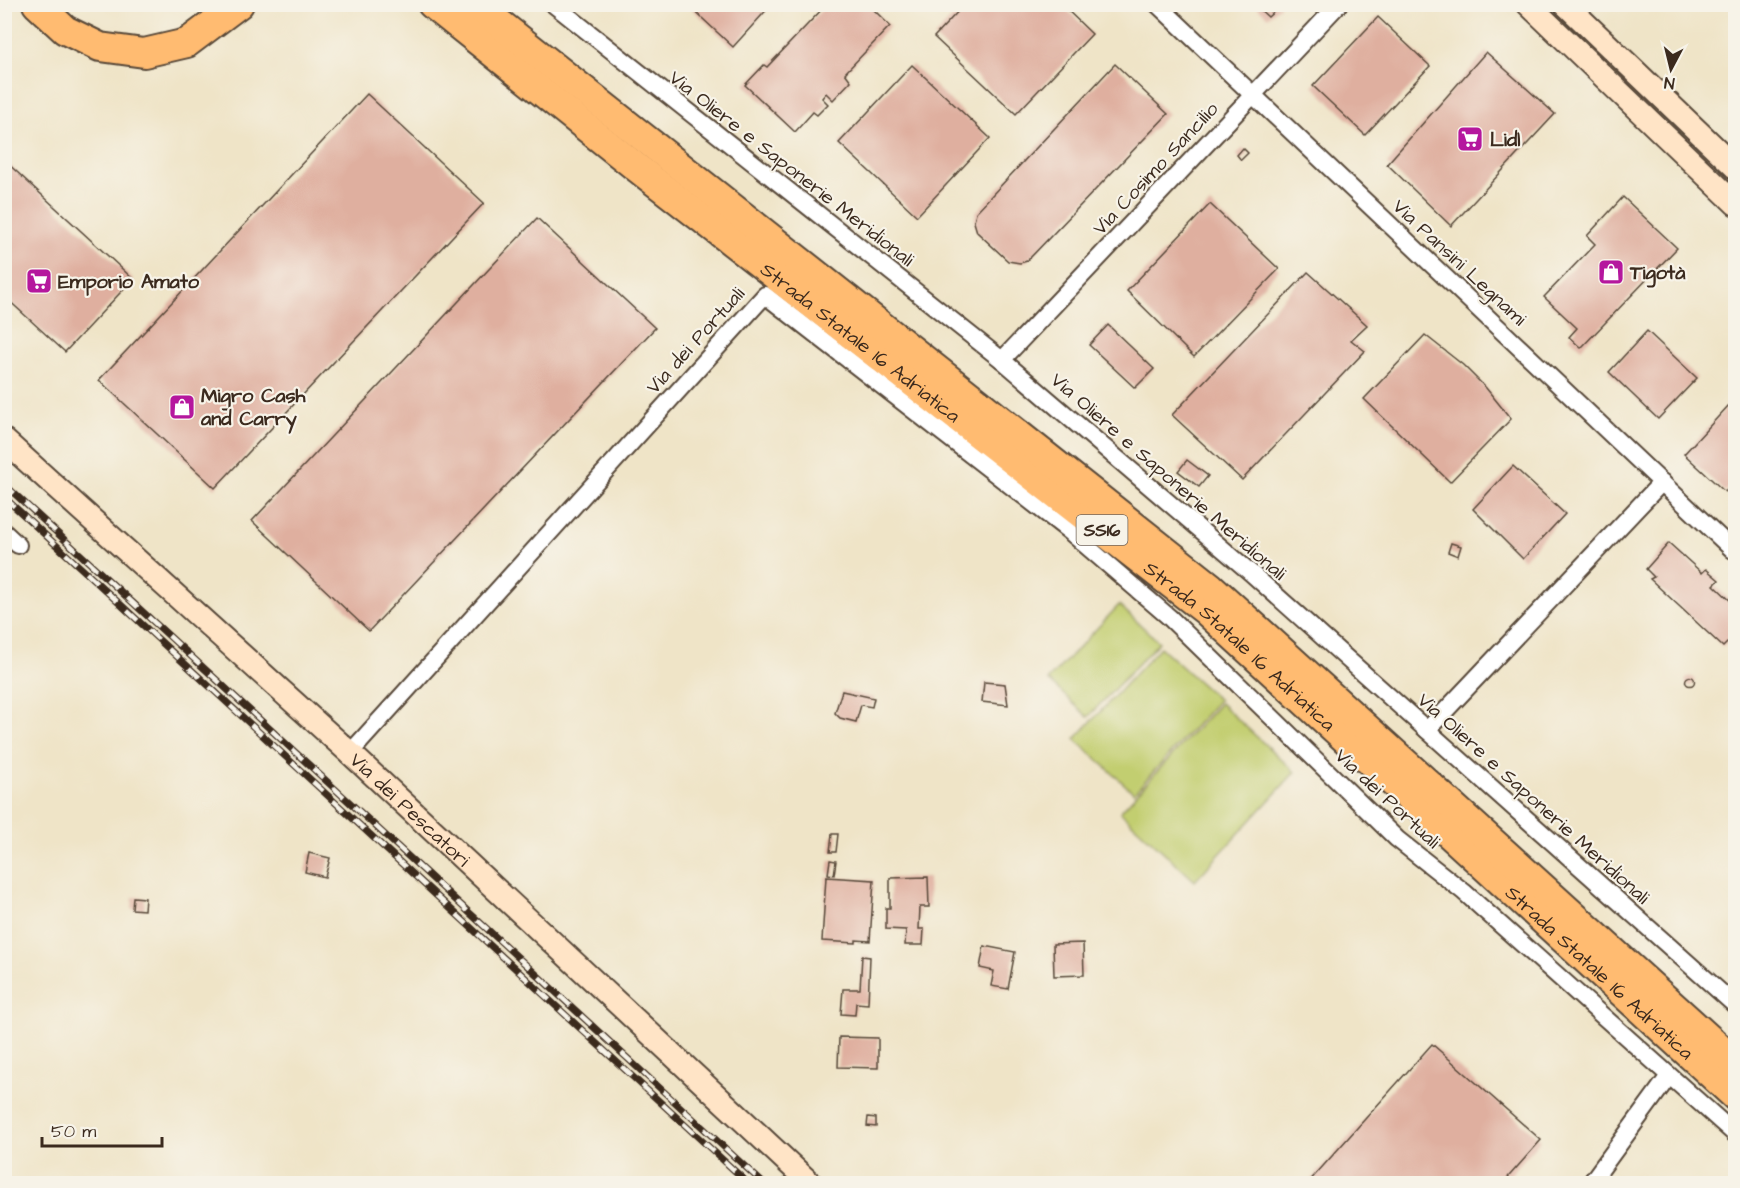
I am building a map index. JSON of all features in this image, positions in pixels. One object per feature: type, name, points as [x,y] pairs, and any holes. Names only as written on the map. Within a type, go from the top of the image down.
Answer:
[{"type":"highway","name":"Strada Statale 16 Adriatica","points":[[432,4],[636,167],[1206,611],[1736,1097]]},
{"type":"highway","name":"Strada Statale 16 Adriatica","points":[[475,4],[1211,586],[1736,1063]]},
{"type":"highway","points":[[496,4],[551,64]]},
{"type":"highway","points":[[38,5],[65,30],[100,47],[144,53],[187,43],[238,5]]},
{"type":"street","name":"Via Oliere e Saponerie Meridionali","points":[[553,4],[1002,360],[1251,573],[1736,1006]]},
{"type":"street","name":"Via Pansini Legnami","points":[[1157,4],[1733,550]]},
{"type":"street","name":"Via Cosimo Sancilio","points":[[1002,360],[1339,4]]},
{"type":"street","points":[[1528,4],[1736,204]]},
{"type":"street","points":[[1565,4],[1736,168]]},
{"type":"street","name":"Via dei Portuali","points":[[350,753],[765,295],[1069,531],[1128,581],[1169,617],[1397,839],[1464,892],[1736,1135]]},
{"type":"street","name":"Via dei Pescatori","points":[[4,440],[350,753],[811,1184]]},
{"type":"street","points":[[1427,730],[1662,482]]},
{"type":"street","points":[[4,532],[18,545]]},
{"type":"street","points":[[1590,1184],[1669,1076]]},
{"type":"green space","points":[[1119,605],[1159,642],[1088,717],[1048,680]]},
{"type":"green space","points":[[1160,647],[1219,700],[1134,793],[1075,739]]},
{"type":"green space","points":[[1220,703],[1295,772],[1195,881],[1120,812]]},
{"type":"building","points":[[687,4],[772,4],[733,47]]},
{"type":"building","points":[[827,4],[868,4],[890,26],[845,73],[851,81],[833,100],[826,93],[822,98],[828,104],[817,115],[813,112],[795,132],[745,85],[764,65],[767,67]]},
{"type":"building","points":[[965,4],[1061,4],[1092,34],[1016,114],[934,37]]},
{"type":"building","points":[[1255,5],[1281,5],[1268,17]]},
{"type":"building","points":[[1378,17],[1430,66],[1365,135],[1313,86]]},
{"type":"building","name":"Lidl","points":[[1486,52],[1555,114],[1451,226],[1387,164]]},
{"type":"building","points":[[1115,64],[1168,114],[1027,261],[1020,263],[1008,261],[977,232],[974,222],[976,212]]},
{"type":"building","points":[[912,65],[990,138],[917,216],[839,143]]},
{"type":"building","points":[[367,94],[484,203],[215,488],[99,380]]},
{"type":"building","points":[[1243,148],[1248,153],[1241,160],[1237,155]]},
{"type":"building","points":[[4,160],[133,279],[65,352],[4,296]]},
{"type":"building","name":"Tigotà","points":[[1623,197],[1677,248],[1581,348],[1569,337],[1577,328],[1544,297],[1595,244],[1587,236]]},
{"type":"building","points":[[1210,204],[1279,269],[1194,357],[1127,291]]},
{"type":"building","points":[[537,218],[655,328],[369,631],[252,521]]},
{"type":"building","points":[[1308,272],[1367,325],[1351,340],[1365,351],[1242,480],[1172,415]]},
{"type":"building","points":[[1108,325],[1154,369],[1135,388],[1089,345]]},
{"type":"building","points":[[1647,331],[1697,378],[1658,419],[1609,372]]},
{"type":"building","points":[[1425,335],[1463,365],[1486,388],[1511,419],[1450,482],[1364,399]]},
{"type":"building","points":[[1729,405],[1736,411],[1736,481],[1725,492],[1684,454]]},
{"type":"building","points":[[1187,460],[1208,476],[1199,487],[1178,471]]},
{"type":"building","points":[[1513,466],[1565,514],[1523,559],[1473,509]]},
{"type":"building","points":[[1451,543],[1461,546],[1458,556],[1448,552]]},
{"type":"building","points":[[1669,543],[1702,573],[1706,569],[1719,580],[1714,585],[1736,606],[1736,634],[1723,647],[1650,579],[1654,577],[1646,569]]},
{"type":"building","points":[[1690,676],[1695,681],[1690,686],[1685,681]]},
{"type":"building","points":[[984,682],[1005,684],[1008,705],[982,702]]},
{"type":"building","points":[[842,691],[874,698],[872,707],[861,705],[856,722],[840,718],[835,713]]},
{"type":"building","points":[[832,834],[838,834],[836,852],[830,852]]},
{"type":"building","points":[[309,853],[330,858],[325,877],[305,872]]},
{"type":"building","points":[[830,860],[836,861],[834,875],[828,874]]},
{"type":"building","points":[[826,877],[874,880],[870,941],[856,940],[856,943],[822,941]]},
{"type":"building","points":[[928,877],[929,907],[920,907],[919,929],[924,929],[923,945],[905,945],[906,930],[886,929],[886,908],[890,908],[890,878]]},
{"type":"building","points":[[133,897],[145,898],[144,910],[132,909]]},
{"type":"building","points":[[1083,943],[1084,975],[1054,976],[1053,944]]},
{"type":"building","points":[[984,946],[1015,952],[1008,989],[991,986],[994,971],[980,968]]},
{"type":"building","points":[[862,956],[870,957],[868,1004],[856,1003],[855,1015],[841,1014],[843,989],[860,989]]},
{"type":"building","points":[[839,1037],[878,1038],[878,1068],[838,1067]]},
{"type":"building","points":[[1432,1044],[1541,1140],[1502,1184],[1307,1184]]},
{"type":"building","points":[[868,1117],[876,1118],[876,1127],[867,1126]]},
{"type":"railway","points":[[4,484],[764,1184]]},
{"type":"railway","points":[[4,497],[749,1184]]},
{"type":"place","name":"Lidl","points":[[1470,139]]},
{"type":"place","name":"Tigotà","points":[[1611,272]]},
{"type":"place","name":"Emporio Amato","points":[[39,281]]},
{"type":"place","name":"Migro Cash and Carry","points":[[182,407]]}]
